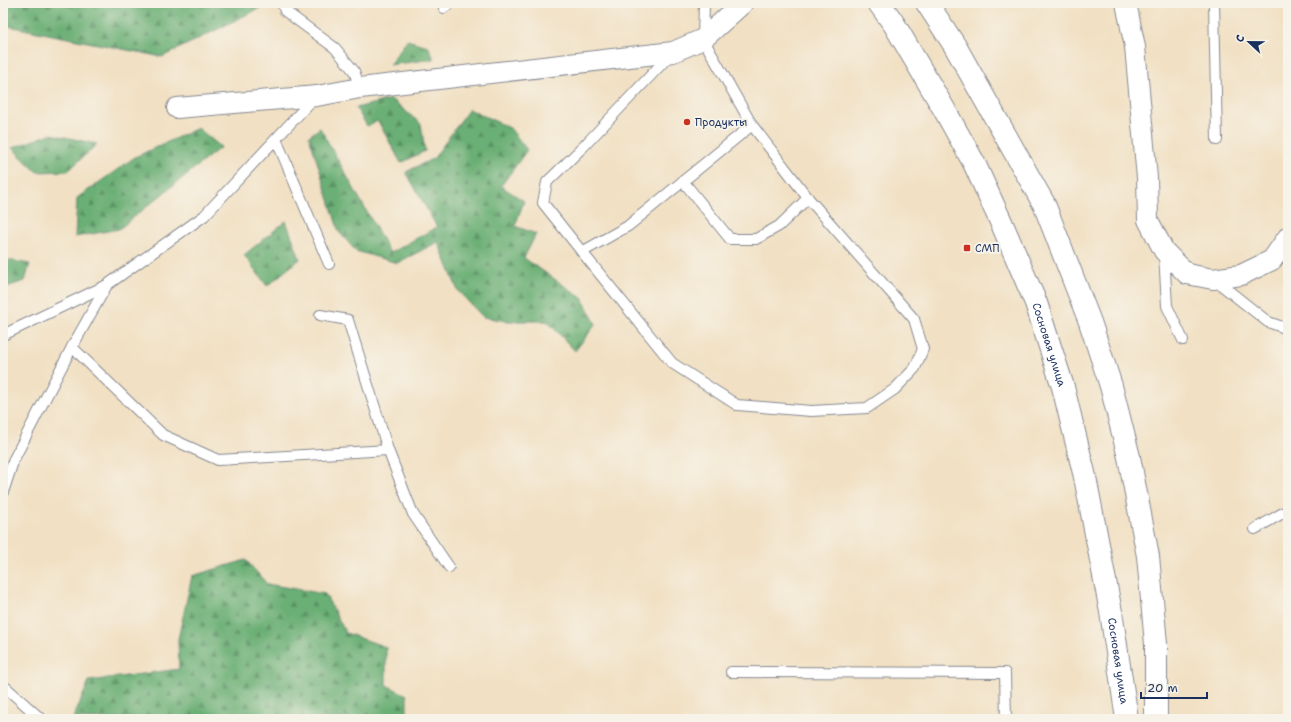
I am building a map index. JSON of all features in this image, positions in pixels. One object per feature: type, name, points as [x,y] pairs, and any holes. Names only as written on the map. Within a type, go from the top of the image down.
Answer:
[{"type":"main road","name":"Сосновая улица","points":[[879,3],[894,24],[974,163],[1036,303],[1063,387],[1085,477],[1111,612],[1127,719]]},
{"type":"main road","points":[[927,3],[955,46],[1044,204],[1090,322],[1111,386],[1129,457],[1148,556],[1156,644],[1156,719]]},
{"type":"street","points":[[177,108],[317,96],[360,88],[673,52],[703,39],[743,3]]},
{"type":"street","points":[[1126,3],[1135,47],[1147,178],[1148,220],[1164,251],[1188,274],[1213,279],[1241,274],[1272,260],[1288,237]]},
{"type":"lane","points":[[282,3],[285,11],[336,48],[354,71],[360,88]]},
{"type":"lane","points":[[673,52],[583,147],[547,182],[543,203],[672,363],[737,405],[811,411],[867,408],[895,389],[915,368],[923,349],[914,319],[808,198],[752,126],[703,39],[704,3]]},
{"type":"lane","points":[[1214,3],[1217,140]]},
{"type":"lane","points":[[3,335],[107,285],[204,216],[317,96]]},
{"type":"lane","points":[[582,252],[628,226],[752,126]]},
{"type":"lane","points":[[276,139],[329,264]]},
{"type":"lane","points":[[683,181],[730,239],[756,239],[779,226],[808,198]]},
{"type":"lane","points":[[1164,251],[1167,306],[1183,340]]},
{"type":"lane","points":[[1213,279],[1268,322],[1288,330]]},
{"type":"lane","points":[[3,492],[14,459],[72,347],[107,285]]},
{"type":"lane","points":[[320,315],[348,320],[388,450],[413,514],[449,567]]},
{"type":"lane","points":[[72,347],[163,435],[218,460],[388,450]]},
{"type":"lane","points":[[1255,529],[1288,510]]},
{"type":"lane","points":[[731,672],[1005,673],[1006,719]]},
{"type":"lane","points":[[3,685],[41,719]]},
{"type":"green space","points":[[3,3],[259,3],[260,8],[162,57],[3,25]]},
{"type":"green space","points":[[407,40],[428,46],[434,59],[389,65]]},
{"type":"green space","points":[[391,99],[421,124],[425,151],[401,163],[378,121],[367,126],[356,108]]},
{"type":"green space","points":[[469,109],[510,128],[527,150],[501,186],[524,201],[515,226],[536,234],[524,258],[582,298],[596,324],[575,351],[547,321],[507,321],[483,317],[458,291],[438,242],[397,263],[356,251],[339,232],[309,136],[320,128],[390,253],[437,227],[406,172],[434,158]]},
{"type":"green space","points":[[198,128],[221,147],[119,229],[75,237],[77,198],[135,157]]},
{"type":"green space","points":[[51,134],[97,144],[68,171],[37,172],[12,148]]},
{"type":"green space","points":[[286,221],[300,259],[267,286],[244,255]]},
{"type":"green space","points":[[3,259],[30,264],[25,281],[3,288]]},
{"type":"green space","points":[[246,560],[267,584],[325,594],[346,633],[386,647],[386,685],[407,695],[407,719],[73,719],[89,681],[179,669],[178,639],[192,576]]},
{"type":"place","name":"Продукты","points":[[687,122]]},
{"type":"place","name":"СМП","points":[[967,248]]}]
